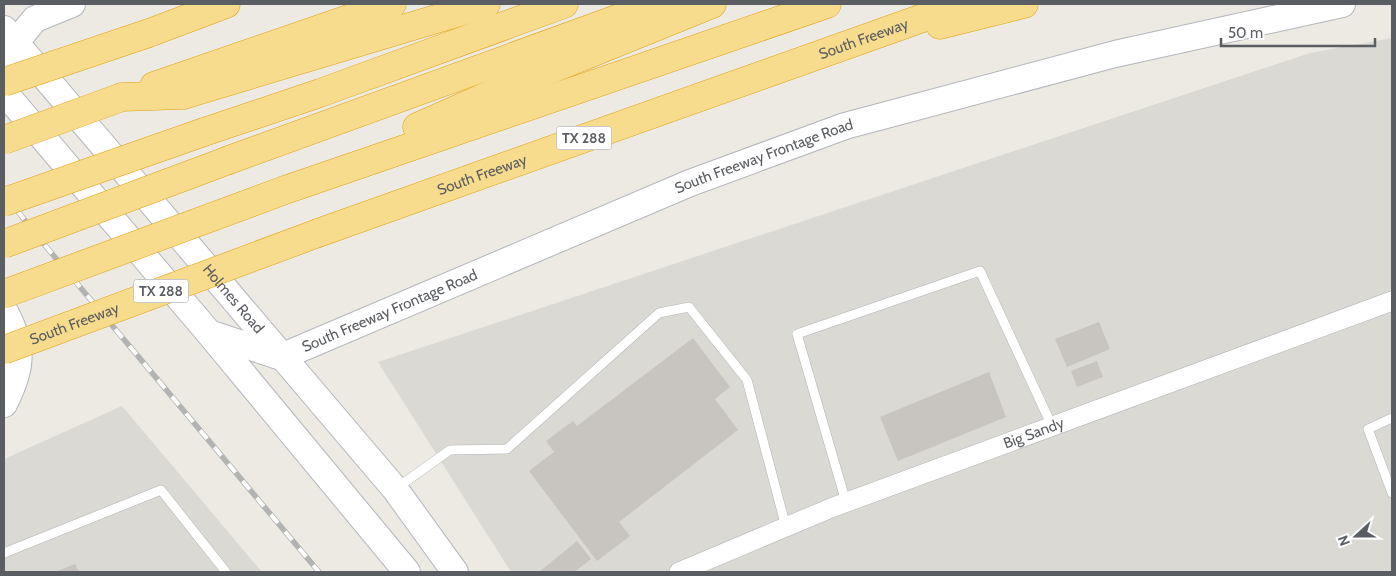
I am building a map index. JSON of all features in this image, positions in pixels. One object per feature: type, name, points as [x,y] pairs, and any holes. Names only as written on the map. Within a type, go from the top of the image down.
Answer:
[{"type":"highway","points":[[4,82],[226,4]]},
{"type":"highway","points":[[179,87],[392,4]]},
{"type":"highway","points":[[4,140],[122,97],[179,87],[486,4]]},
{"type":"highway","points":[[4,202],[320,93],[564,4]]},
{"type":"highway","points":[[4,244],[658,4]]},
{"type":"highway","points":[[285,190],[505,88],[712,4]]},
{"type":"highway","points":[[4,294],[285,190],[826,4]]},
{"type":"highway","name":"South Freeway","points":[[4,350],[318,232],[962,4]]},
{"type":"highway","points":[[850,44],[1024,4]]},
{"type":"main road","points":[[8,43],[35,19],[72,4]]},
{"type":"main road","name":"South Freeway Frontage Road","points":[[281,357],[690,183],[845,126],[1115,54],[1342,4]]},
{"type":"main road","name":"Holmes Road","points":[[8,43],[395,489],[455,572]]},
{"type":"main road","points":[[4,92],[209,333],[407,572]]},
{"type":"main road","points":[[4,310],[14,328],[19,347],[19,364],[13,386],[4,404]]},
{"type":"main road","points":[[209,333],[281,357]]},
{"type":"street","name":"Big Sandy","points":[[679,572],[846,502],[1392,301]]},
{"type":"lane","points":[[846,502],[796,334],[980,272],[1052,426]]},
{"type":"lane","points":[[395,489],[450,450],[507,448],[659,313],[689,308],[747,380],[786,527]]},
{"type":"lane","points":[[1392,418],[1368,429],[1392,493]]},
{"type":"lane","points":[[4,553],[161,490],[226,572]]},
{"type":"shaded area","points":[[1392,38],[1392,572],[511,572],[378,362],[1310,53]]},
{"type":"shaded area","points":[[122,406],[262,572],[4,572],[4,459]]},
{"type":"building","points":[[1099,322],[1110,349],[1067,367],[1055,339]]},
{"type":"building","points":[[693,338],[730,387],[715,399],[738,430],[619,522],[630,536],[597,561],[529,471],[554,452],[546,441],[573,421],[577,426]]},
{"type":"building","points":[[1097,361],[1103,377],[1077,387],[1071,371]]},
{"type":"building","points":[[989,372],[1006,417],[898,461],[880,417]]},
{"type":"building","points":[[577,541],[591,559],[574,572],[539,572]]},
{"type":"building","points":[[75,564],[79,572],[55,572]]},
{"type":"railway","points":[[4,193],[33,231],[319,572]]}]
